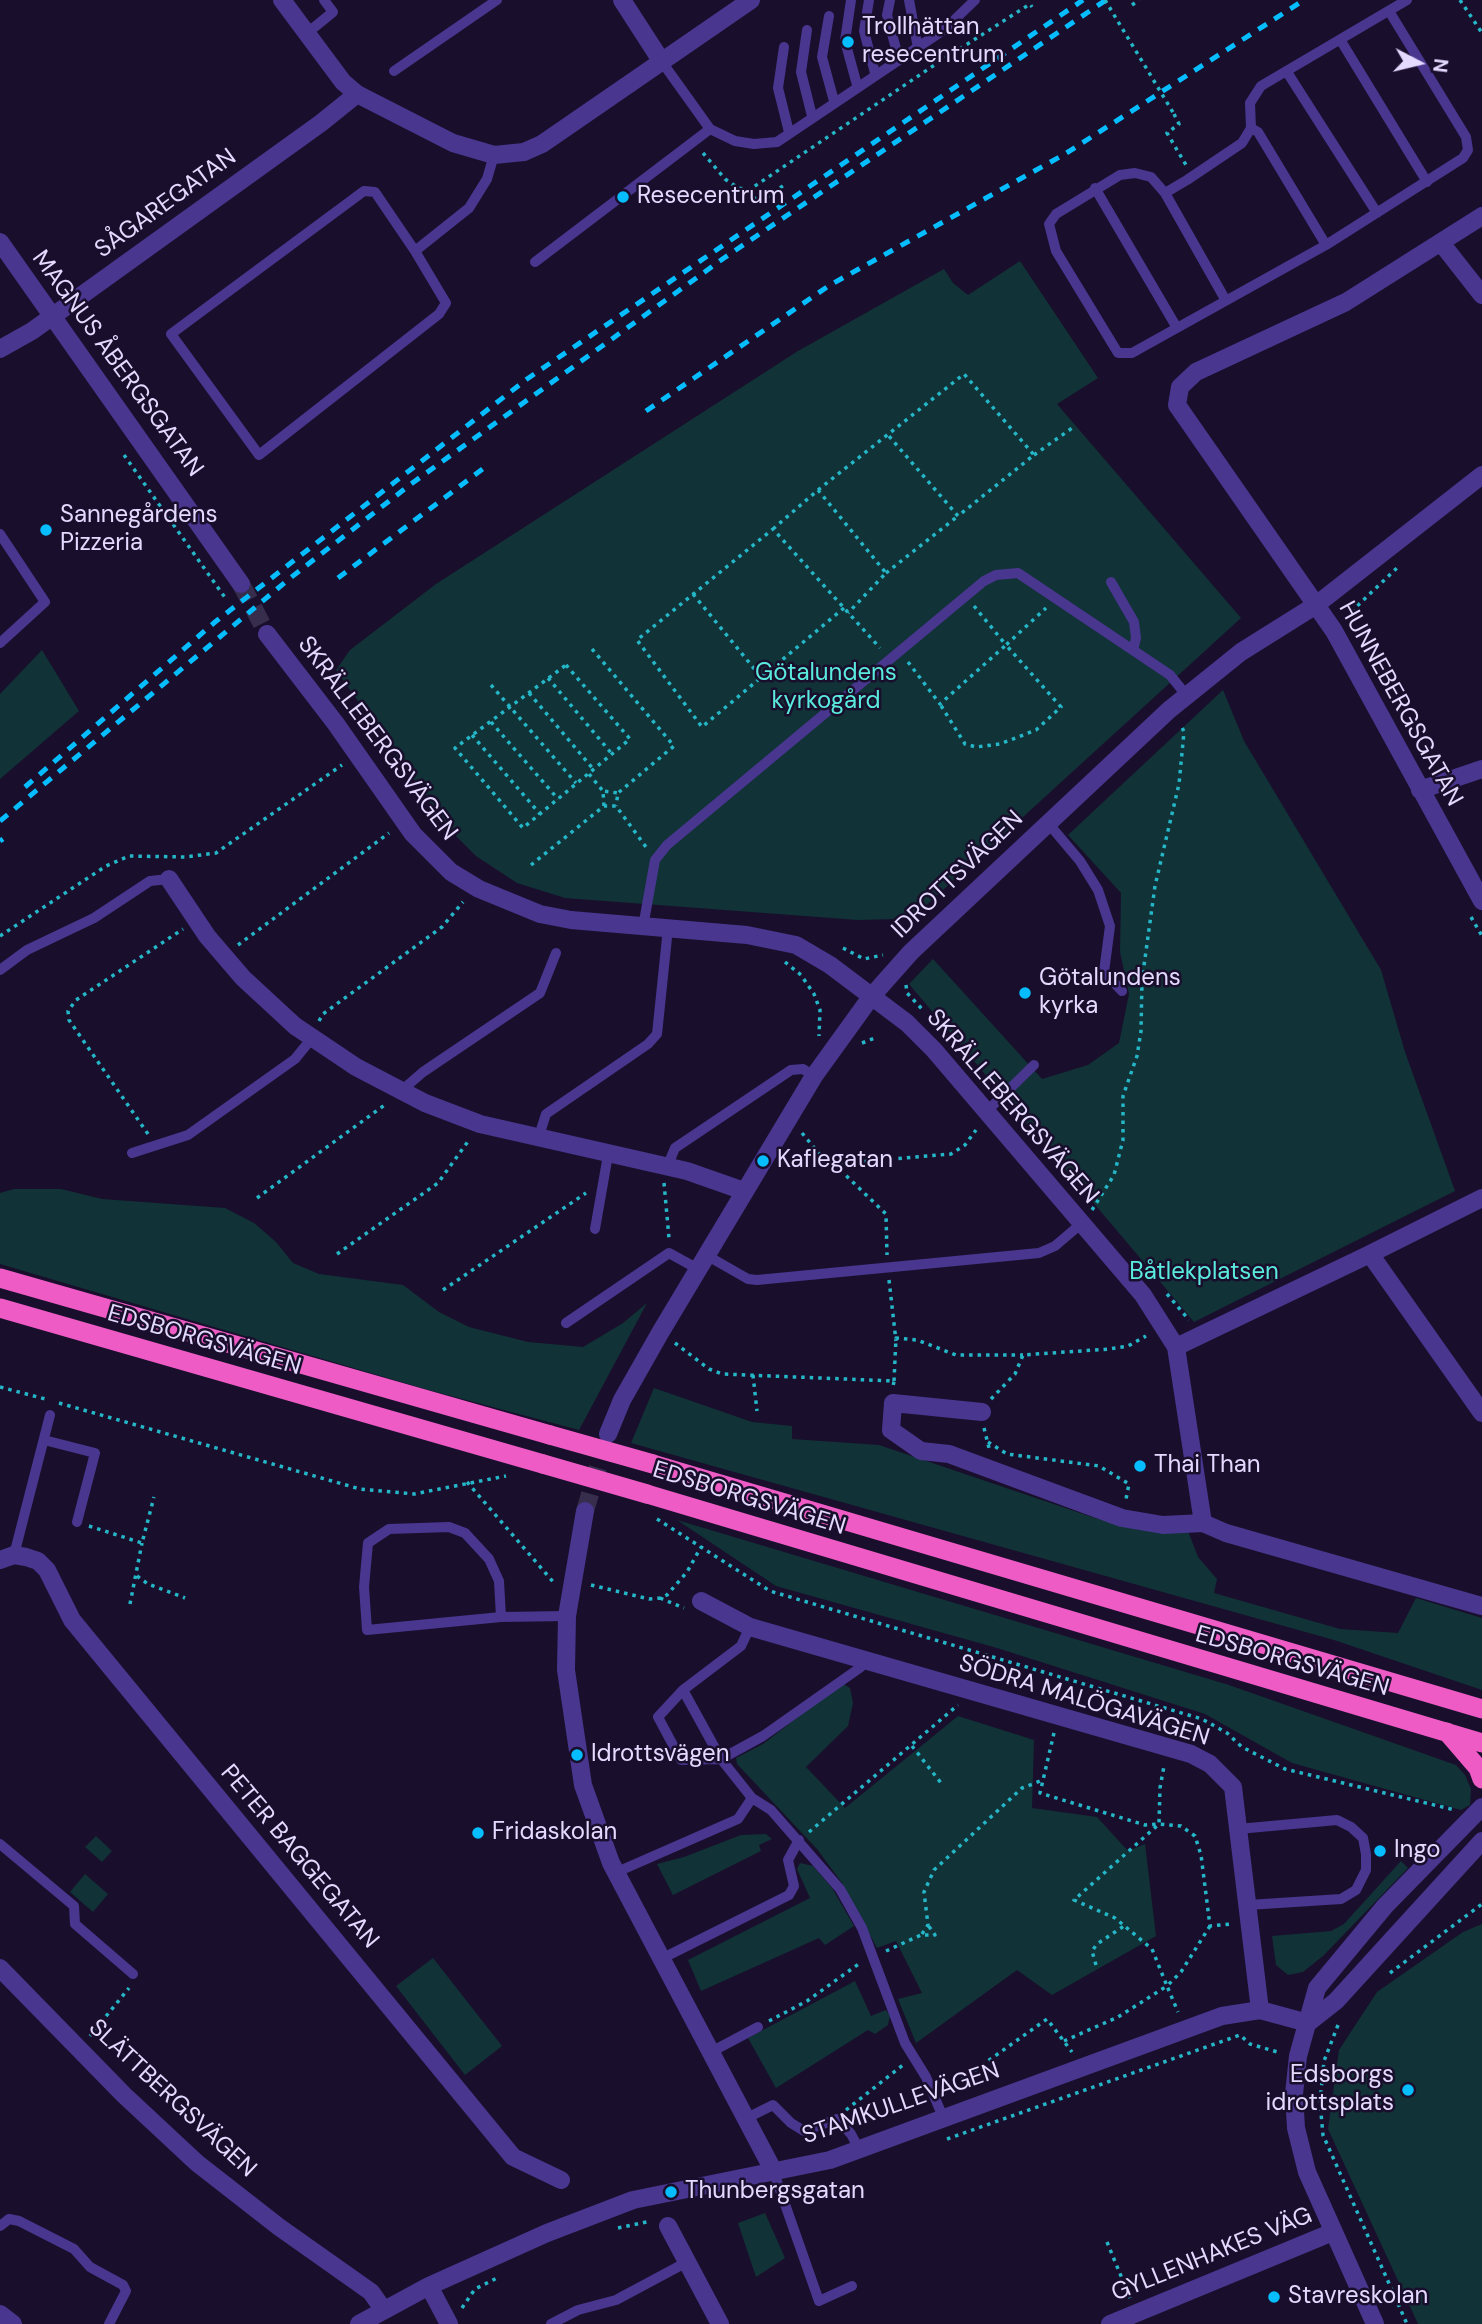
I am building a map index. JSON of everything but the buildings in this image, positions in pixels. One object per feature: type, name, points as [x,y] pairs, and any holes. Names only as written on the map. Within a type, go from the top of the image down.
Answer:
[{"type":"highway","name":"EDSBORGSVÄGEN","points":[[0,1278],[653,1464],[1482,1709]]},
{"type":"highway","name":"EDSBORGSVÄGEN","points":[[0,1308],[647,1494],[1482,1743]]},
{"type":"highway","points":[[1446,1732],[1478,1768],[1482,1779]]},
{"type":"street","points":[[282,0],[343,82],[357,94],[453,143],[494,155],[524,152],[542,144],[751,0]]},
{"type":"street","points":[[622,0],[662,62]]},
{"type":"street","name":"SÅGAREGATAN","points":[[0,349],[53,315],[321,123],[357,94]]},
{"type":"street","name":"HUNNEBERGSGATAN","points":[[1482,216],[1442,244],[1346,302],[1196,372],[1180,387],[1177,405],[1334,631],[1482,901]]},
{"type":"street","name":"MAGNUS ÅBERGSGATAN","points":[[0,242],[241,584]]},
{"type":"street","points":[[1442,244],[1482,295]]},
{"type":"street","name":"IDROTTSVÄGEN","points":[[608,1434],[622,1400],[660,1333],[786,1122],[808,1073],[911,952],[1169,710],[1241,652],[1316,605],[1482,475]]},
{"type":"street","name":"SKRÄLLEBERGSVÄGEN","points":[[267,634],[336,724],[413,834],[451,872],[479,889],[540,914],[643,927],[747,935],[796,945],[830,965],[907,1023],[1143,1295],[1163,1326],[1176,1348],[1203,1523]]},
{"type":"street","points":[[1420,789],[1482,769]]},
{"type":"street","points":[[169,879],[196,920],[243,978],[312,1038],[401,1091],[480,1124],[667,1167],[744,1191]]},
{"type":"street","points":[[1176,1348],[1482,1198]]},
{"type":"street","points":[[1370,1254],[1482,1413]]},
{"type":"street","points":[[982,1412],[892,1403],[891,1430],[921,1451],[948,1454],[1122,1518],[1163,1525],[1203,1523],[1226,1533],[1482,1606]]},
{"type":"street","points":[[585,1511],[567,1616],[566,1670],[583,1785],[617,1872],[773,2170]]},
{"type":"street","name":"PETER BAGGEGATAN","points":[[7,1558],[38,1561],[47,1570],[72,1620],[513,2157],[561,2180]]},
{"type":"street","name":"SÖDRA MALÖGAVÄGEN","points":[[701,1601],[750,1627],[1173,1749],[1210,1764],[1233,1787],[1260,2010]]},
{"type":"street","points":[[1375,2324],[1307,2172],[1296,2128],[1294,2094],[1298,2056],[1317,1988],[1385,1906],[1482,1807]]},
{"type":"street","points":[[1308,2023],[1336,2001],[1482,1841]]},
{"type":"street","name":"SLÄTTBERGSVÄGEN","points":[[0,1968],[197,2162],[279,2227],[371,2292],[383,2309]]},
{"type":"street","name":"STAMKULLEVÄGEN","points":[[359,2324],[429,2286],[596,2213],[633,2200],[830,2160],[1222,2016],[1260,2010],[1308,2023]]},
{"type":"street","points":[[667,2226],[720,2324]]},
{"type":"street","name":"GYLLENHAKES VÄG","points":[[1110,2324],[1334,2232]]},
{"type":"street","points":[[429,2286],[449,2324]]},
{"type":"street","points":[[0,2314],[13,2324]]},
{"type":"lane","points":[[306,34],[333,12],[324,0]]},
{"type":"lane","points":[[394,71],[497,0]]},
{"type":"lane","points":[[851,0],[845,41],[857,85]]},
{"type":"lane","points":[[869,0],[864,31],[875,74]]},
{"type":"lane","points":[[890,0],[887,15],[899,60]]},
{"type":"lane","points":[[909,0],[918,48]]},
{"type":"lane","points":[[662,62],[710,130],[735,141],[754,144],[777,142],[857,85],[945,29],[975,0]]},
{"type":"lane","points":[[1165,193],[1242,144],[1251,128],[1250,103],[1254,94],[1407,0]]},
{"type":"lane","points":[[1225,299],[1165,193],[1151,177],[1135,173],[1120,176],[1095,188],[1056,214],[1049,224],[1056,251],[1118,353],[1132,353],[1326,245],[1427,182],[1463,158],[1469,143],[1389,11]]},
{"type":"lane","points":[[829,16],[822,57],[834,101]]},
{"type":"lane","points":[[807,30],[800,72],[811,116]]},
{"type":"lane","points":[[1341,41],[1427,182]]},
{"type":"lane","points":[[785,47],[778,88],[789,132]]},
{"type":"lane","points":[[1287,72],[1377,213]]},
{"type":"lane","points":[[1251,128],[1258,132],[1326,245]]},
{"type":"lane","points":[[535,262],[710,130]]},
{"type":"lane","points":[[415,251],[468,208],[487,180],[494,155]]},
{"type":"lane","points":[[1095,188],[1177,328]]},
{"type":"lane","points":[[364,191],[375,192],[415,251],[446,303],[439,314],[259,455],[171,334],[364,191]]},
{"type":"lane","points":[[0,534],[46,602],[0,643]]},
{"type":"lane","points":[[643,927],[656,860],[667,845],[984,581],[1007,571],[1018,573],[1170,675],[1187,696]]},
{"type":"lane","points":[[1111,582],[1134,622],[1136,638],[1133,650]]},
{"type":"lane","points":[[1048,823],[1080,861],[1098,890],[1110,926],[1104,972],[1122,991]]},
{"type":"lane","points":[[0,970],[27,950],[94,918],[150,881],[169,879]]},
{"type":"lane","points":[[538,1139],[546,1114],[648,1044],[657,1034],[668,928]]},
{"type":"lane","points":[[401,1091],[423,1072],[540,993],[556,953]]},
{"type":"lane","points":[[132,1153],[188,1135],[295,1059],[312,1038]]},
{"type":"lane","points":[[986,1111],[1034,1065]]},
{"type":"lane","points":[[667,1167],[675,1148],[791,1070],[808,1073]]},
{"type":"lane","points":[[595,1229],[608,1154]]},
{"type":"lane","points":[[566,1323],[669,1253],[757,1280],[1039,1253],[1055,1246],[1082,1223]]},
{"type":"lane","points":[[7,1558],[50,1415]]},
{"type":"lane","points":[[44,1440],[95,1453],[77,1522]]},
{"type":"lane","points":[[501,1617],[499,1581],[489,1559],[465,1533],[449,1527],[389,1529],[368,1543],[364,1587],[367,1630],[501,1617],[567,1616]]},
{"type":"lane","points":[[750,1627],[741,1646],[683,1690],[658,1717],[681,1760],[721,1759],[763,1736],[862,1667],[863,1659]]},
{"type":"lane","points":[[683,1690],[721,1759],[752,1798],[771,1810],[800,1840],[840,1889],[874,1957],[905,2043],[937,2098],[943,2117]]},
{"type":"lane","points":[[617,1872],[738,1819],[752,1798]]},
{"type":"lane","points":[[1238,1829],[1337,1820],[1351,1827],[1363,1838],[1366,1854],[1366,1870],[1356,1890],[1341,1899],[1249,1913]]},
{"type":"lane","points":[[663,1958],[789,1895],[794,1886],[788,1860],[800,1840]]},
{"type":"lane","points":[[0,1844],[74,1906],[75,1924],[133,1974]]},
{"type":"lane","points":[[712,2052],[758,2027]]},
{"type":"lane","points":[[745,2119],[773,2105],[803,2131],[837,2119],[851,2134],[859,2149]]},
{"type":"lane","points":[[773,2170],[819,2301],[852,2286]]},
{"type":"lane","points":[[0,2226],[9,2219],[19,2221],[74,2249],[90,2267],[123,2285],[126,2291],[109,2324]]},
{"type":"lane","points":[[551,2324],[578,2310],[616,2300],[687,2262]]},
{"type":"path","points":[[1105,0],[1179,124],[1167,133],[1188,168],[1203,160],[1206,168]]},
{"type":"path","points":[[1132,5],[1139,0]]},
{"type":"path","points":[[1460,0],[1482,33]]},
{"type":"path","points":[[695,143],[725,179],[738,188],[749,190],[933,66],[1030,4],[1032,7]]},
{"type":"path","points":[[749,190],[758,203],[787,183]]},
{"type":"path","points":[[844,608],[702,727],[637,640],[818,490],[964,374],[1034,454]]},
{"type":"path","points":[[848,613],[886,573],[1034,454],[1075,426]]},
{"type":"path","points":[[888,435],[958,516]]},
{"type":"path","points":[[818,490],[886,573]]},
{"type":"path","points":[[772,529],[891,660]]},
{"type":"path","points":[[1351,621],[1354,609],[1361,601],[1409,558]]},
{"type":"path","points":[[693,594],[761,677]]},
{"type":"path","points":[[901,652],[940,704],[965,744],[976,747],[1000,744],[1036,730],[1061,707],[966,596]]},
{"type":"path","points":[[940,704],[1056,598]]},
{"type":"path","points":[[592,649],[674,746],[618,793],[616,806],[656,860]]},
{"type":"path","points":[[566,665],[630,739],[523,828],[455,748],[548,678],[566,665]]},
{"type":"path","points":[[548,678],[612,754]]},
{"type":"path","points":[[491,685],[576,783]]},
{"type":"path","points":[[529,693],[594,770]]},
{"type":"path","points":[[1103,1218],[1094,1208],[1114,1175],[1123,1140],[1123,1096],[1137,1056],[1141,1031],[1142,980],[1155,886],[1180,771],[1184,732],[1179,718],[1169,710]]},
{"type":"path","points":[[491,722],[558,799]]},
{"type":"path","points":[[472,735],[540,814]]},
{"type":"path","points":[[0,936],[106,866],[130,856],[204,856],[226,848],[344,764],[336,753]]},
{"type":"path","points":[[589,774],[603,791],[604,806]]},
{"type":"path","points":[[603,791],[618,793]]},
{"type":"path","points":[[530,866],[604,806],[616,806]]},
{"type":"path","points":[[225,958],[240,943],[391,832],[397,840]]},
{"type":"path","points":[[312,1038],[323,1014],[442,927],[464,900],[455,894]]},
{"type":"path","points":[[157,1147],[69,1020],[68,1011],[76,1000],[196,920]]},
{"type":"path","points":[[843,948],[864,959],[888,951]]},
{"type":"path","points":[[774,958],[785,962],[801,975],[820,1010],[821,1027],[808,1073]]},
{"type":"path","points":[[257,1198],[374,1115],[401,1091]]},
{"type":"path","points":[[786,1122],[798,1129],[826,1162],[834,1164],[950,1154],[965,1145],[986,1111]]},
{"type":"path","points":[[337,1254],[438,1183],[480,1124]]},
{"type":"path","points":[[834,1164],[886,1214],[887,1266],[896,1341],[892,1403]]},
{"type":"path","points":[[667,1167],[664,1185],[669,1253]]},
{"type":"path","points":[[443,1290],[586,1194],[602,1193]]},
{"type":"path","points":[[1165,1292],[1192,1324]]},
{"type":"path","points":[[896,1341],[896,1338],[917,1340],[956,1355],[1023,1355],[1128,1346],[1163,1326]]},
{"type":"path","points":[[660,1333],[709,1369],[722,1374],[894,1381]]},
{"type":"path","points":[[990,1469],[982,1412],[1015,1374],[1023,1355]]},
{"type":"path","points":[[753,1375],[757,1410]]},
{"type":"path","points":[[0,1387],[360,1489],[414,1494],[509,1476]]},
{"type":"path","points":[[988,1442],[1007,1454],[1100,1466],[1115,1474],[1129,1484],[1122,1518]]},
{"type":"path","points":[[467,1482],[558,1588]]},
{"type":"path","points":[[130,1604],[154,1497]]},
{"type":"path","points":[[648,1516],[770,1591],[1202,1720],[1227,1733],[1242,1747],[1285,1769],[1461,1811]]},
{"type":"path","points":[[77,1522],[142,1543]]},
{"type":"path","points":[[585,1583],[649,1599],[660,1598],[667,1595],[687,1572],[701,1547]]},
{"type":"path","points":[[136,1576],[148,1584],[186,1598]]},
{"type":"path","points":[[660,1598],[683,1608],[701,1601]]},
{"type":"path","points":[[800,1840],[912,1746],[971,1692]]},
{"type":"path","points":[[1057,1717],[1040,1793],[1145,1825],[1181,1826],[1195,1836],[1201,1855],[1210,1926]]},
{"type":"path","points":[[912,1746],[941,1783]]},
{"type":"path","points":[[1173,1749],[1162,1770],[1159,1824],[1074,1900],[1115,1918],[1152,1949],[1185,2029]]},
{"type":"path","points":[[758,2027],[807,2001],[860,1963],[921,1935],[935,1936],[928,1925],[924,1892],[934,1870],[1022,1788],[1043,1780]]},
{"type":"path","points":[[1387,1975],[1482,1904]]},
{"type":"path","points":[[1064,2041],[1118,2017],[1167,1986],[1181,1972],[1210,1926],[1249,1913]]},
{"type":"path","points":[[1096,1965],[1092,1951],[1097,1944],[1126,1924]]},
{"type":"path","points":[[921,1935],[928,1925]]},
{"type":"path","points":[[80,2049],[134,1983],[133,1974]]},
{"type":"path","points":[[937,2098],[1047,2019],[1082,2066]]},
{"type":"path","points":[[1342,2020],[1324,2061],[1320,2102],[1323,2135],[1407,2324]]},
{"type":"path","points":[[837,2119],[913,2057]]},
{"type":"path","points":[[1107,2242],[1136,2313]]},
{"type":"green space","name":"Götalundens kyrkogård","points":[[1020,261],[1098,378],[1057,404],[1241,618],[920,911],[895,919],[858,920],[565,898],[517,883],[476,856],[448,828],[336,670],[350,650],[436,584],[798,351],[944,269],[953,283],[968,295]]},
{"type":"green space","points":[[42,650],[79,711],[0,779],[0,694]]},
{"type":"green space","name":"Båtlekplatsen","points":[[1223,690],[1244,741],[1381,970],[1405,1052],[1455,1191],[1194,1322],[909,984],[933,959],[1042,1079],[1088,1065],[1119,1043],[1129,994],[1120,952],[1121,893],[1068,835]]},
{"type":"green space","points":[[14,1189],[61,1189],[102,1199],[225,1208],[254,1223],[276,1242],[293,1263],[319,1274],[403,1285],[439,1312],[469,1327],[528,1342],[583,1347],[623,1323],[647,1303],[579,1430],[425,1389],[0,1264],[0,1193]]},
{"type":"green space","points":[[654,1388],[752,1422],[792,1426],[792,1439],[879,1445],[1098,1519],[1188,1531],[1198,1557],[1217,1579],[1214,1593],[1340,1629],[1398,1633],[1416,1598],[1482,1618],[1482,1690],[1334,1640],[631,1443]]},
{"type":"green space","points":[[677,1520],[1229,1685],[1456,1765],[1465,1775],[1471,1789],[1470,1805],[1461,1810],[1292,1763],[1205,1714],[997,1648],[776,1586]]},
{"type":"green space","points":[[842,1683],[850,1688],[853,1703],[848,1726],[806,1767],[845,1808],[958,1716],[1034,1740],[1032,1808],[1097,1817],[1128,1851],[1145,1844],[1156,1936],[1052,1995],[1017,1970],[916,2043],[898,1999],[922,1993],[896,1941],[877,1948],[842,1883],[817,1849],[737,1764],[736,1758],[763,1744]]},
{"type":"green space","points":[[766,1834],[772,1839],[759,1845],[761,1851],[673,1895],[657,1864],[684,1857],[741,1835]]},
{"type":"green space","points":[[96,1836],[112,1851],[102,1862],[85,1847]]},
{"type":"green space","points":[[1401,1861],[1408,1868],[1323,1956],[1303,1972],[1288,1975],[1276,1965],[1272,1936],[1331,1931],[1344,1924]]},
{"type":"green space","points":[[800,1863],[813,1866],[832,1888],[854,1926],[825,1945],[819,1938],[701,1991],[688,1960],[810,1898],[797,1869]]},
{"type":"green space","points":[[85,1874],[108,1894],[93,1912],[70,1892]]},
{"type":"green space","name":"Edsborgs idrottsplats","points":[[1482,1924],[1482,2324],[1418,2324],[1328,2129],[1339,2050],[1377,1992],[1463,1932]]},
{"type":"green space","points":[[433,1958],[502,2046],[465,2075],[396,1986]]},
{"type":"green space","points":[[855,1981],[871,2016],[886,2010],[890,2015],[888,2025],[875,2034],[868,2030],[776,2088],[748,2038]]},
{"type":"green space","points":[[765,2213],[785,2258],[756,2277],[738,2223]]},
{"type":"tunnel","points":[[241,584],[267,634]]},
{"type":"tunnel","points":[[585,1511],[607,1437]]},
{"type":"railway","points":[[25,787],[215,622],[527,379],[1083,0]]},
{"type":"railway","points":[[0,821],[289,579],[411,484],[724,258],[1106,0]]},
{"type":"railway","points":[[646,411],[830,285],[1065,154],[1304,0]]},
{"type":"railway","points":[[338,578],[488,465]]},
{"type":"place","name":"Trollhättan resecentrum","points":[[848,42]]},
{"type":"place","name":"Resecentrum","points":[[623,197]]},
{"type":"place","name":"Sannegårdens Pizzeria","points":[[46,530]]},
{"type":"place","name":"Götalundens kyrka","points":[[1025,993]]},
{"type":"place","name":"Kaflegatan","points":[[763,1161]]},
{"type":"place","name":"Thai Than","points":[[1140,1466]]},
{"type":"place","name":"Idrottsvägen","points":[[577,1755]]},
{"type":"place","name":"Fridaskolan","points":[[478,1833]]},
{"type":"place","name":"Ingo","points":[[1380,1851]]},
{"type":"place","name":"Edsborgs idrottsplats","points":[[1408,2090]]},
{"type":"place","name":"Thunbergsgatan","points":[[671,2192]]},
{"type":"place","name":"Stavreskolan","points":[[1274,2297]]}]
